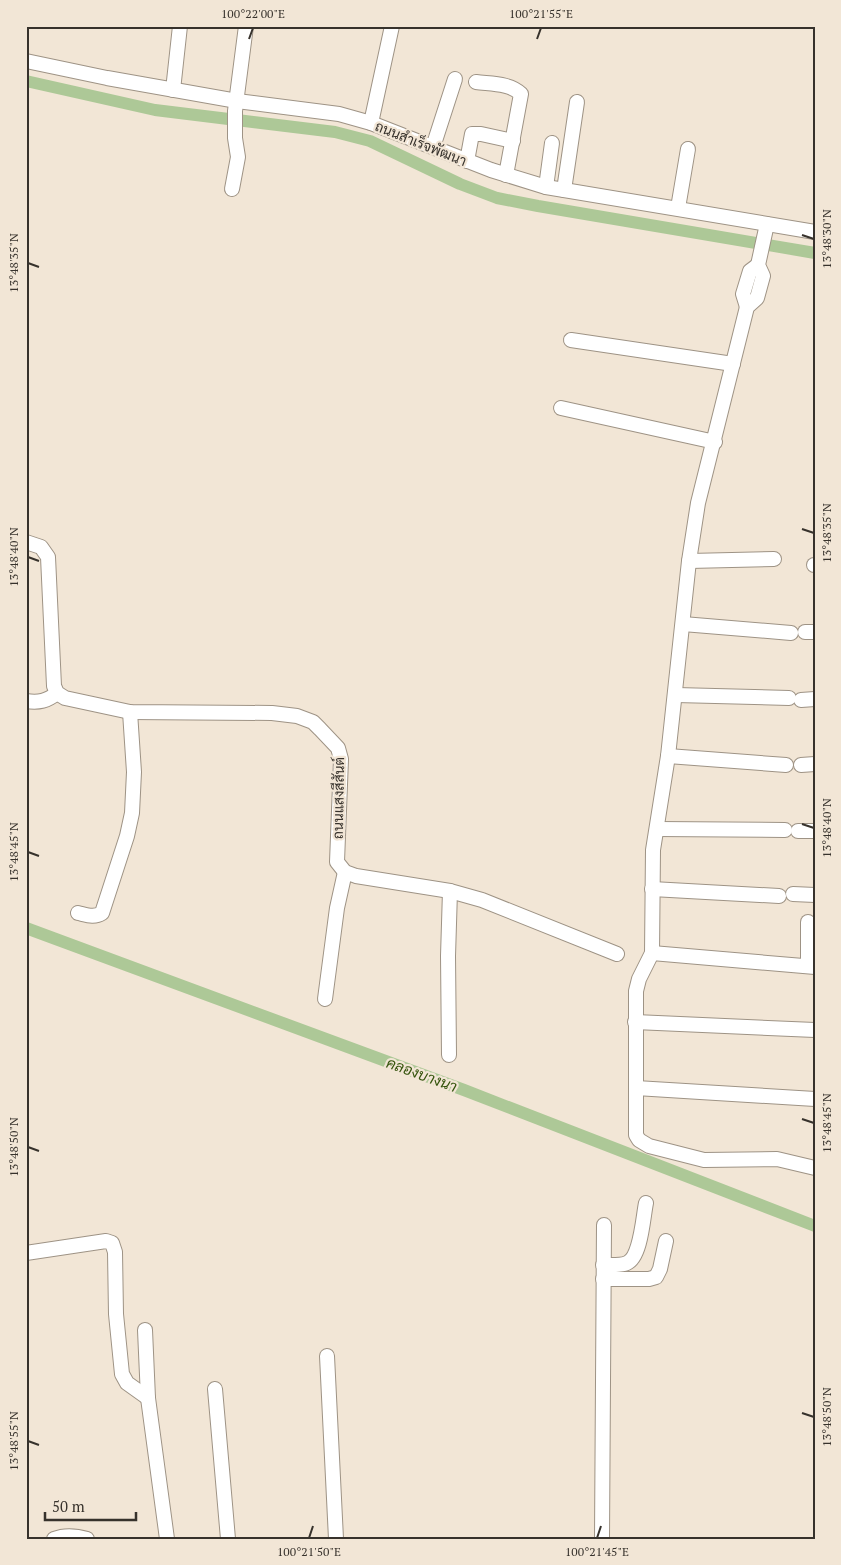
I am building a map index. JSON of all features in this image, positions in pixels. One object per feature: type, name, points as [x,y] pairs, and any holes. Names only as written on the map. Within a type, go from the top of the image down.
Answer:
[{"type":"street","points":[[173,90],[180,26]]},
{"type":"street","points":[[232,189],[238,157],[235,138],[236,106],[246,26]]},
{"type":"street","points":[[372,123],[392,26]]},
{"type":"street","name":"ถนนสำเร็จพัฒนา","points":[[26,62],[173,90],[236,106],[339,114],[372,123],[467,161],[546,187],[815,232]]},
{"type":"street","points":[[433,147],[454,79]]},
{"type":"street","points":[[476,82],[508,87],[517,90],[521,94],[506,175]]},
{"type":"street","points":[[564,190],[577,102]]},
{"type":"street","points":[[467,161],[472,134],[481,134],[513,141]]},
{"type":"street","points":[[546,187],[552,143]]},
{"type":"street","points":[[678,208],[688,149]]},
{"type":"street","points":[[767,224],[758,262],[750,271],[743,294],[747,307],[698,503],[689,561],[676,695],[654,850],[652,953],[639,979],[636,991],[636,1135],[649,1146],[704,1160],[777,1158],[815,1168]]},
{"type":"street","points":[[571,340],[733,364]]},
{"type":"street","points":[[561,408],[714,442]]},
{"type":"street","points":[[26,542],[41,547],[48,556],[54,686],[57,694],[42,702],[26,702]]},
{"type":"street","points":[[689,561],[774,559]]},
{"type":"street","points":[[683,624],[804,632]]},
{"type":"street","name":"ถนนแสงสีสันต์","points":[[57,694],[65,698],[130,712],[272,713],[297,716],[313,722],[338,748],[341,759],[336,862],[345,872]]},
{"type":"street","points":[[676,695],[801,699]]},
{"type":"street","points":[[78,913],[97,916],[102,913],[127,836],[134,796],[130,712]]},
{"type":"street","points":[[668,756],[786,765]]},
{"type":"street","points":[[657,829],[815,831]]},
{"type":"street","points":[[325,999],[337,908],[345,872],[356,876],[450,891],[482,900],[616,954]]},
{"type":"street","points":[[652,889],[779,896]]},
{"type":"street","points":[[449,1055],[448,956],[450,891]]},
{"type":"street","points":[[793,894],[815,894]]},
{"type":"street","points":[[652,953],[811,966],[808,922]]},
{"type":"street","points":[[635,1022],[815,1030]]},
{"type":"street","points":[[636,1088],[815,1099]]},
{"type":"street","points":[[603,1272],[625,1265],[632,1260],[638,1249],[646,1203]]},
{"type":"street","points":[[602,1539],[604,1225]]},
{"type":"street","points":[[26,1253],[106,1241],[112,1244],[115,1252],[116,1314],[122,1374],[126,1382],[148,1398]]},
{"type":"street","points":[[603,1272],[649,1280],[656,1277],[660,1269],[666,1241]]},
{"type":"street","points":[[144,1330],[148,1398],[167,1539]]},
{"type":"street","points":[[327,1356],[336,1539]]},
{"type":"street","points":[[215,1389],[228,1539]]},
{"type":"street","points":[[54,1539],[58,1537],[80,1536],[87,1539]]},
{"type":"waterway","points":[[26,81],[155,110],[335,132],[370,141],[460,184],[497,198],[815,253]]},
{"type":"waterway","name":"คลองบางนา","points":[[26,928],[464,1090],[815,1226]]}]
